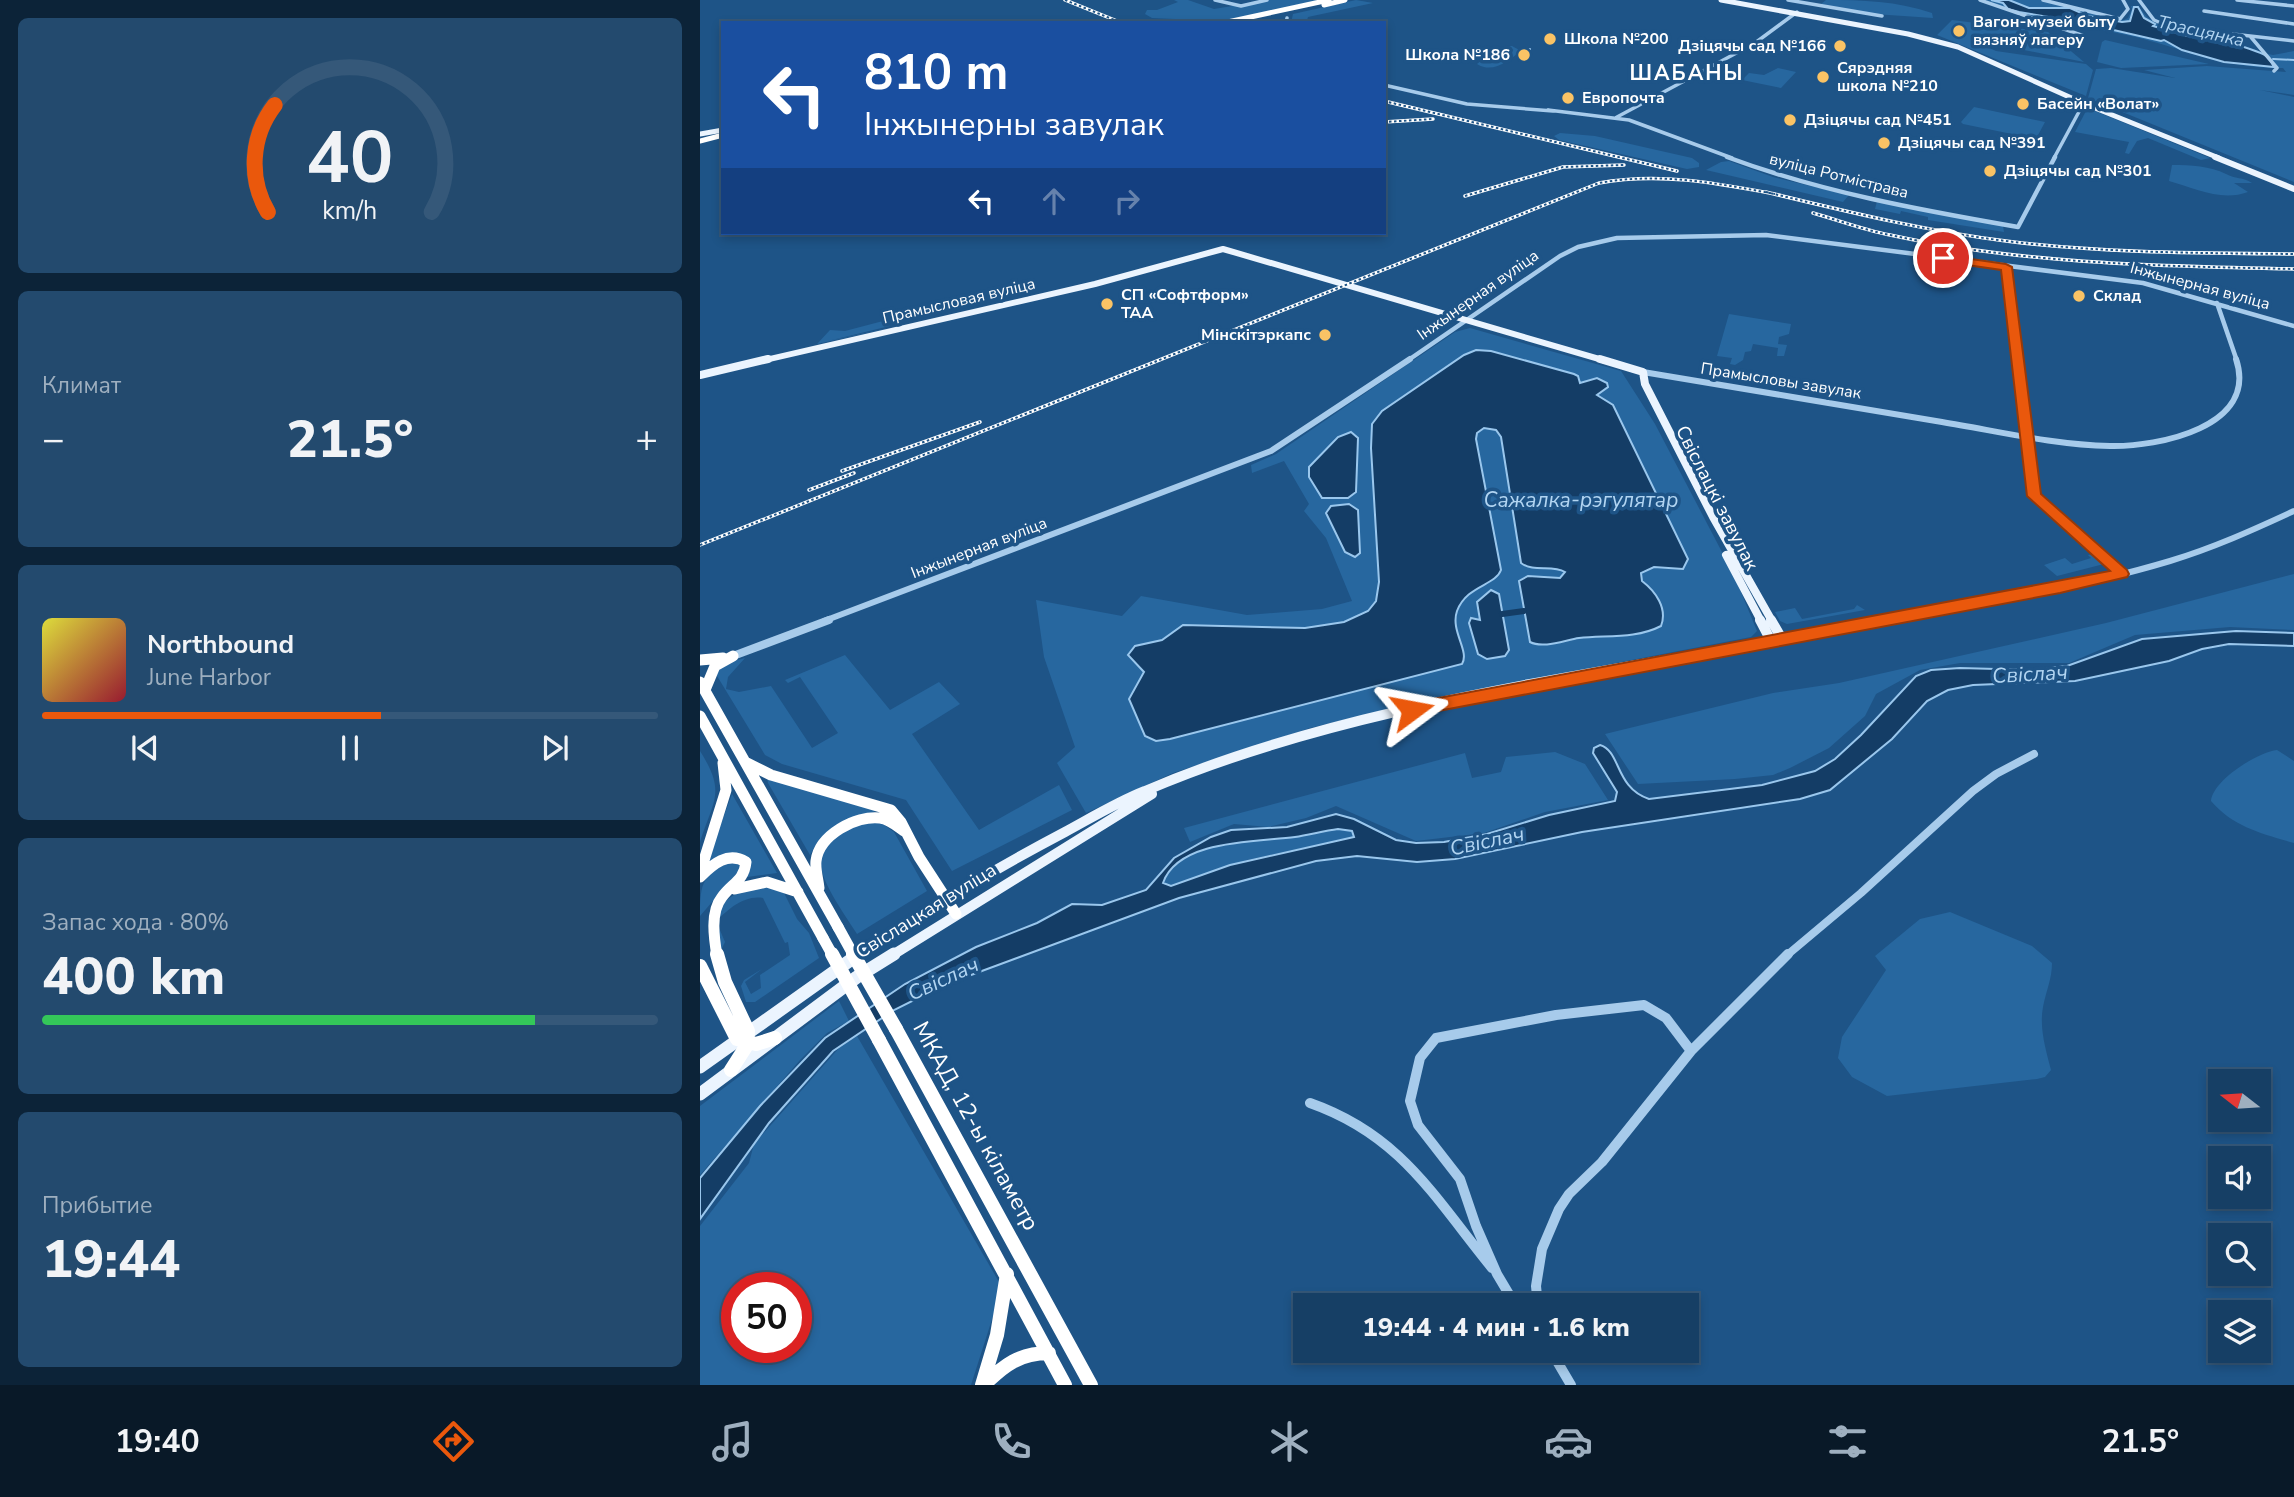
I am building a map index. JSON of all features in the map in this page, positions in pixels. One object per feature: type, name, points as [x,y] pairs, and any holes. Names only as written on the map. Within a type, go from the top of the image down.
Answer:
[{"type":"highway","points":[[1232,21],[1329,0]]},
{"type":"highway","points":[[1250,21],[1343,0]]},
{"type":"highway","points":[[1273,16],[1287,20],[1289,13],[1294,11]]},
{"type":"highway","points":[[700,137],[721,132]]},
{"type":"highway","points":[[700,660],[733,656]]},
{"type":"highway","points":[[702,686],[715,666],[733,656]]},
{"type":"highway","name":"МКАД, 12-ы кіламетр","points":[[702,686],[1009,1230],[1090,1385]]},
{"type":"highway","points":[[700,716],[1007,1274],[1065,1385]]},
{"type":"highway","points":[[700,875],[726,790],[722,755]]},
{"type":"highway","points":[[745,762],[771,775],[885,806],[896,814],[956,914]]},
{"type":"highway","points":[[820,894],[816,860],[820,850],[839,830],[859,820],[877,818],[890,821],[907,834]]},
{"type":"highway","points":[[700,875],[724,859],[745,860],[743,877],[709,909],[701,935],[704,950],[744,1038],[731,1070]]},
{"type":"highway","points":[[729,892],[743,886],[767,882],[798,892]]},
{"type":"highway","points":[[700,965],[744,1038],[757,1045],[775,1038]]},
{"type":"highway","points":[[983,1385],[997,1335],[1007,1274]]},
{"type":"highway","points":[[983,1385],[1015,1358],[1031,1352],[1049,1353]]},
{"type":"main road","points":[[1721,0],[1948,41],[2088,103],[2294,188]]},
{"type":"main road","points":[[1734,0],[1796,13]]},
{"type":"main road","name":"Прамысловы завулак","points":[[1223,249],[1639,371]]},
{"type":"main road","name":"Прамысловая вуліца","points":[[700,375],[1095,284],[1223,249]]},
{"type":"main road","name":"Свіслацкі завулак","points":[[1639,371],[1777,640]]},
{"type":"main road","name":"Свіслацкі завулак","points":[[1639,371],[1637,380],[1777,640]]},
{"type":"main road","points":[[1644,382],[1655,375]]},
{"type":"main road","name":"Свіслацкая вуліца","points":[[700,1067],[744,1038],[843,962],[945,898],[1132,796],[1304,736],[1436,704],[1777,640]]},
{"type":"main road","name":"Свіслацкая вуліца","points":[[700,1094],[857,977],[1146,797],[1184,777]]},
{"type":"main road","points":[[1081,823],[1087,835]]},
{"type":"street","points":[[1215,0],[1234,6],[1268,0]]},
{"type":"street","points":[[1788,0],[1882,16]]},
{"type":"street","points":[[1980,0],[2084,36],[2084,40]]},
{"type":"street","points":[[2043,0],[2117,19],[2124,18],[2128,9],[2123,0]]},
{"type":"street","points":[[2138,0],[2154,20],[2167,26],[2294,41]]},
{"type":"street","points":[[2237,0],[2294,6]]},
{"type":"street","points":[[2204,11],[2294,24]]},
{"type":"street","points":[[1616,117],[1745,49],[1796,13]]},
{"type":"street","points":[[2250,36],[2277,68],[2274,71]]},
{"type":"street","name":"вуліца Ротмістрава","points":[[1386,85],[1466,104],[1616,117],[1642,123],[1779,176],[1957,217],[2015,227],[2021,225],[2066,135],[2088,103]]},
{"type":"street","name":"Інжынерная вуліца","points":[[733,656],[1271,451],[1311,427],[1564,253],[1585,244],[1617,238],[1766,235],[2143,283],[2294,326]]},
{"type":"street","points":[[2006,267],[2033,492],[2037,501],[2122,574]]},
{"type":"street","name":"Прамысловы завулак","points":[[1639,371],[2028,436],[2084,444],[2135,445],[2180,437],[2217,419],[2234,402],[2241,383],[2236,355],[2217,303]]},
{"type":"street","name":"Свіслацкая вуліца","points":[[1777,640],[2060,588],[2122,574],[2212,547],[2294,511]]},
{"type":"street","points":[[1537,1293],[1542,1249],[1559,1209],[1569,1194],[1616,1145],[1691,1051],[1799,943],[1861,893],[1973,791],[1996,774],[2034,754]]},
{"type":"street","points":[[1508,1293],[1476,1226],[1460,1179],[1418,1125],[1410,1101],[1420,1058],[1436,1038],[1556,1015],[1644,1005],[1666,1018],[1691,1051]]},
{"type":"street","points":[[1310,1103],[1348,1117],[1395,1150],[1439,1198],[1497,1274]]},
{"type":"street","points":[[1558,1363],[1571,1385]]},
{"type":"shaded area","points":[[1174,0],[1188,0],[1214,9],[1269,0],[1321,0],[1221,21],[1152,18],[1145,14],[1147,10],[1157,10],[1178,2]]},
{"type":"shaded area","points":[[1356,0],[1373,3],[1308,17],[1307,21],[1291,21],[1293,14]]},
{"type":"shaded area","points":[[1826,0],[1893,4],[1932,13],[1933,18],[1874,14],[1821,4]]},
{"type":"shaded area","points":[[1985,0],[2040,0],[2124,20],[2128,18],[2131,6],[2138,6],[2147,17],[2159,25],[2184,32],[2201,33],[2240,48],[2273,55],[2294,51],[2294,95],[2260,90],[2294,97],[2294,182],[2088,98],[2096,69],[2111,68],[2175,78],[2144,70],[2207,66],[2286,72],[2283,68],[2245,65],[2209,58],[2136,37],[2022,13]]},
{"type":"shaded area","points":[[1952,20],[2048,32],[2084,62],[1984,42],[1989,46],[1985,46],[1996,51],[2086,64],[2093,70],[2086,96],[1937,35]]},
{"type":"shaded area","points":[[2105,40],[2209,64],[2121,68],[2097,62],[2102,42]]},
{"type":"shaded area","points":[[1512,46],[1521,51],[1500,65],[1489,68],[1477,64],[1498,48]]},
{"type":"shaded area","points":[[1778,68],[1796,72],[1781,88],[1742,80],[1749,73],[1764,75]]},
{"type":"shaded area","points":[[1974,107],[2045,122],[2036,139],[1963,124],[1961,122]]},
{"type":"shaded area","points":[[2086,111],[2095,111],[2210,158],[2201,160],[2148,138],[2137,141],[2129,154],[2125,153],[2129,142],[2075,132]]},
{"type":"shaded area","points":[[1560,133],[1595,136],[1692,158],[1699,163],[1699,167],[1687,169],[1559,140],[1554,136]]},
{"type":"shaded area","points":[[1729,161],[1773,177],[1849,195],[1843,202],[1706,170]]},
{"type":"shaded area","points":[[2172,165],[2207,168],[2252,183],[2234,183],[2248,192],[2238,195],[2208,193],[2169,181]]},
{"type":"shaded area","points":[[1877,201],[2003,226],[2004,232],[1928,220],[1928,217],[1901,211],[1900,214],[1875,209]]},
{"type":"shaded area","points":[[1729,314],[1791,324],[1789,334],[1779,337],[1778,344],[1787,345],[1784,356],[1777,356],[1778,348],[1753,344],[1751,351],[1745,352],[1743,360],[1735,365],[1730,364],[1732,358],[1717,356]]},
{"type":"shaded area","points":[[883,321],[890,326],[828,341],[888,328],[817,344],[830,330],[845,331]]},
{"type":"shaded area","points":[[1470,328],[1621,371],[1655,424],[1734,575],[1757,631],[1751,637],[1435,698],[1310,728],[1173,773],[1086,813],[1057,763],[1075,747],[1044,657],[1036,600],[1122,616],[1141,596],[1247,615],[1322,609],[1352,601],[1326,538],[1304,511],[1309,504],[1284,461],[1252,473],[1251,465],[1276,454],[1455,332]]},
{"type":"shaded area","points":[[2093,554],[2104,564],[2057,576],[2044,565],[2065,558],[2072,564],[2091,558],[2088,555]]},
{"type":"shaded area","points":[[2294,574],[2294,630],[2230,627],[2135,635],[2069,663],[1960,663],[1920,670],[1876,694],[1865,716],[1829,748],[1773,775],[1638,784],[1605,734],[1773,693],[1839,683],[2106,623]]},
{"type":"shaded area","points":[[1857,605],[1865,610],[1787,624],[1780,621],[1775,612],[1795,608],[1802,619],[1854,609]]},
{"type":"shaded area","points":[[845,655],[890,710],[939,682],[960,704],[912,734],[979,830],[1059,785],[1072,810],[952,871],[906,800],[782,764],[765,755],[714,671],[719,665],[745,658],[728,677],[726,689],[739,692],[771,686],[812,748],[838,733],[800,677],[788,683],[785,680]]},
{"type":"shaded area","points":[[2277,750],[2294,761],[2294,843],[2260,833],[2239,823],[2211,801],[2219,784],[2238,768],[2248,761]]},
{"type":"shaded area","points":[[700,751],[713,776],[715,796],[700,842]]},
{"type":"shaded area","points":[[1555,752],[1585,764],[1608,800],[1545,812],[1484,833],[1416,841],[1336,806],[1306,818],[1268,827],[1234,824],[1190,842],[1184,828],[1465,753],[1472,778],[1501,772],[1506,757]]},
{"type":"shaded area","points":[[767,777],[879,809],[818,841],[810,855]]},
{"type":"shaded area","points":[[732,794],[777,873],[747,877],[749,861],[706,864]]},
{"type":"shaded area","points":[[880,822],[894,832],[927,891],[857,934],[826,882],[821,859],[830,841],[847,828],[859,823]]},
{"type":"shaded area","points":[[1338,829],[1352,831],[1354,837],[1247,860],[1171,886],[1163,883],[1171,869],[1202,850]]},
{"type":"shaded area","points":[[736,860],[743,866],[700,916],[701,894],[706,880],[716,869]]},
{"type":"shaded area","points":[[774,887],[783,891],[797,919],[809,933],[819,958],[755,1002],[746,1002],[741,986],[744,980],[762,969],[745,982],[751,994],[761,988],[760,975],[790,955],[788,942],[785,943],[763,898],[743,901],[716,921],[725,942],[719,954],[711,939],[708,921],[723,903],[736,894]]},
{"type":"shaded area","points":[[1950,912],[2032,946],[2052,963],[2042,1023],[2051,1070],[2045,1077],[2037,1079],[1887,1096],[1852,1077],[1838,1058],[1842,1037],[1886,970],[1875,956],[1920,919]]},
{"type":"shaded area","points":[[839,1001],[849,1021],[827,1033],[800,1060],[700,1175],[700,1106]]},
{"type":"shaded area","points":[[857,1036],[999,1282],[1001,1291],[971,1385],[700,1385],[700,1226],[749,1163],[754,1144],[839,1048]]},
{"type":"water","points":[[1991,0],[2009,0],[2029,8],[2070,8],[2088,16],[2122,22],[2130,21],[2134,7],[2138,7],[2144,18],[2155,24],[2153,26],[2188,36],[2190,33],[2206,36],[2243,47],[2268,57],[2274,67],[2224,62],[2182,50],[2164,40],[2019,12]]},
{"type":"water","name":"Сажалка-рэгулятар","points":[[1476,350],[1491,351],[1574,374],[1578,376],[1580,383],[1597,378],[1607,383],[1608,387],[1597,395],[1613,405],[1688,559],[1683,569],[1654,567],[1641,573],[1642,581],[1656,595],[1661,606],[1661,626],[1631,635],[1579,638],[1548,644],[1530,642],[1519,581],[1528,576],[1560,578],[1565,572],[1532,568],[1521,563],[1501,437],[1496,430],[1484,428],[1477,433],[1476,439],[1501,570],[1493,580],[1467,596],[1457,611],[1456,626],[1464,653],[1462,664],[1170,739],[1156,741],[1145,736],[1129,699],[1144,672],[1128,655],[1135,646],[1162,640],[1183,625],[1305,628],[1344,622],[1368,611],[1376,601],[1379,582],[1372,424],[1382,411],[1464,355]]},
{"type":"water","points":[[1351,432],[1358,438],[1356,492],[1348,498],[1322,498],[1309,477],[1309,467],[1338,437]]},
{"type":"water","points":[[1349,504],[1358,510],[1360,553],[1355,557],[1345,552],[1326,513],[1331,506]]},
{"type":"water","points":[[1491,590],[1499,594],[1509,650],[1505,656],[1487,659],[1478,654],[1469,623],[1471,618],[1480,620],[1477,602]]},
{"type":"water","name":"Свіслач","points":[[2236,631],[2294,633],[2294,646],[2229,644],[2202,649],[2169,661],[2075,681],[1973,685],[1948,690],[1927,701],[1892,739],[1830,790],[1800,799],[1582,832],[1455,859],[1417,862],[1357,856],[1316,861],[1179,898],[944,985],[894,1010],[833,1051],[769,1123],[700,1219],[700,1178],[760,1106],[825,1038],[905,984],[976,947],[1037,923],[1072,904],[1102,905],[1146,890],[1174,858],[1211,837],[1231,830],[1287,827],[1336,814],[1354,819],[1396,840],[1416,843],[1444,842],[1487,834],[1549,815],[1615,801],[1617,792],[1593,753],[1594,748],[1600,745],[1612,754],[1630,787],[1649,799],[1762,785],[1815,771],[1835,759],[1916,676],[1931,670],[2033,670],[2067,666],[2142,639]],"holes":[[[1338,829],[1352,831],[1354,837],[1230,865],[1171,886],[1163,883],[1171,869],[1202,850]]]},
{"type":"waterway","points":[[1522,54],[1530,49]]},
{"type":"waterway","name":"Трасцянка","points":[[2273,59],[2294,60]]},
{"type":"waterway","points":[[1502,614],[1524,611]]},
{"type":"railway","points":[[1065,0],[1117,21]]},
{"type":"railway","points":[[1386,101],[1677,171]]},
{"type":"railway","points":[[1386,122],[1433,119]]},
{"type":"railway","points":[[1465,196],[1563,167],[1624,165]]},
{"type":"railway","points":[[700,545],[1599,183],[1665,179],[1773,194]]},
{"type":"railway","points":[[1766,192],[1773,194]]},
{"type":"railway","points":[[1773,194],[1915,226],[2006,241],[2114,250],[2294,254]]},
{"type":"railway","points":[[1813,213],[1880,233],[1940,245],[2041,258],[2142,265],[2294,269]]},
{"type":"railway","points":[[842,471],[980,422]]},
{"type":"railway","points":[[809,490],[854,473]]},
{"type":"place","name":"Вагон-музей быту вязняў лагеру","points":[[1959,31]]},
{"type":"place","name":"Школа №200","points":[[1550,39]]},
{"type":"place","name":"Дзіцячы сад №166","points":[[1840,46]]},
{"type":"place","name":"Школа №186","points":[[1524,55]]},
{"type":"place","name":"Сярэдняя школа №210","points":[[1823,77]]},
{"type":"place","name":"Европочта","points":[[1568,98]]},
{"type":"place","name":"Басейн «Волат»","points":[[2023,104]]},
{"type":"place","name":"Дзіцячы сад №451","points":[[1790,120]]},
{"type":"place","name":"Дзіцячы сад №391","points":[[1884,143]]},
{"type":"place","name":"Дзіцячы сад №301","points":[[1990,171]]},
{"type":"place","name":"Склад","points":[[2079,296]]},
{"type":"place","name":"СП «Софтформ» ТАА","points":[[1107,304]]},
{"type":"place","name":"Мінскітэркапс","points":[[1325,335]]},
{"type":"district","name":"ШАБАНЫ","points":[[1687,73]]},
{"type":"route","points":[[1412,710],[2122,574],[2034,496],[2006,267],[1943,258]]}]
